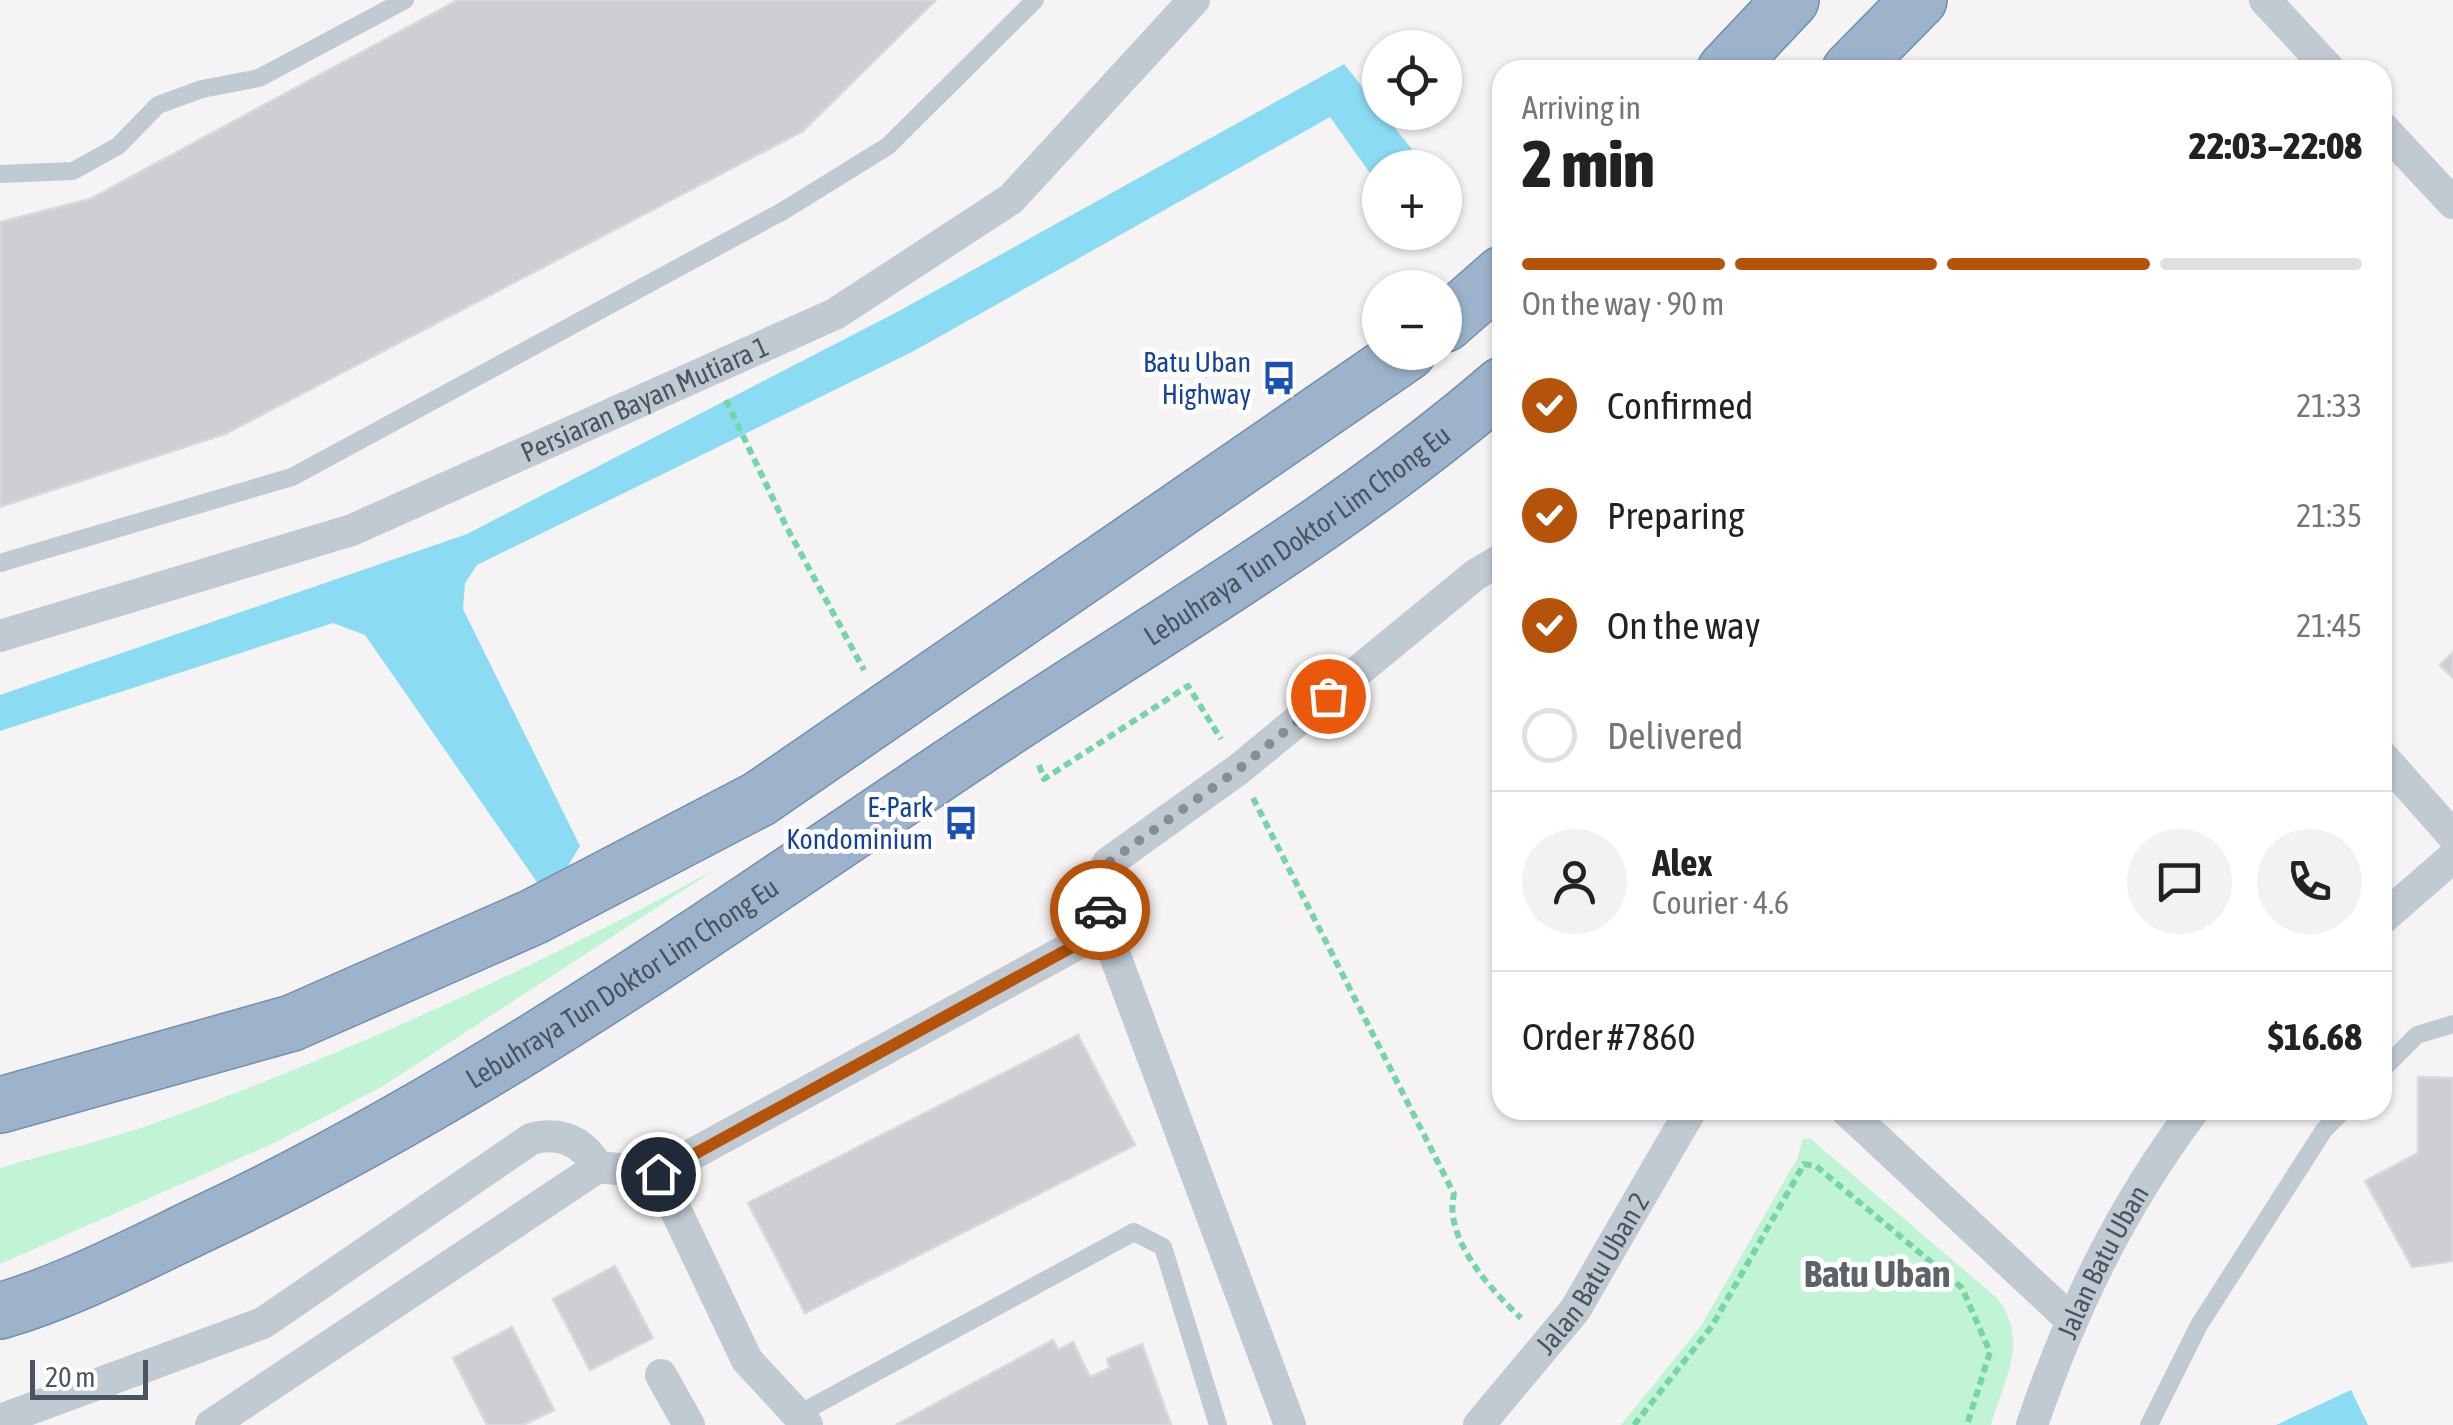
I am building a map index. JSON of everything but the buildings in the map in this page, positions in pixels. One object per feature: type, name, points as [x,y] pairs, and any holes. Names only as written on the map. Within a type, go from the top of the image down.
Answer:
[{"type":"highway","points":[[1734,60],[1791,0]]},
{"type":"highway","points":[[1860,60],[1919,0]]},
{"type":"highway","points":[[1462,309],[1492,283]]},
{"type":"highway","points":[[0,1105],[292,1023],[534,917],[759,799],[1382,370]]},
{"type":"highway","name":"Lebuhraya Tun Doktor Lim Chong Eu","points":[[0,1311],[48,1297],[320,1168],[502,1064],[1143,636],[1310,531],[1492,393]]},
{"type":"street","name":"Persiaran Bayan Mutiara 1","points":[[0,636],[352,530],[835,314],[1011,199],[1194,0]]},
{"type":"street","points":[[2266,0],[2321,60]]},
{"type":"street","points":[[2392,138],[2453,203]]},
{"type":"street","points":[[1290,1425],[1105,929],[1094,888],[1108,863],[1239,769],[1475,574],[1492,565]]},
{"type":"street","points":[[2392,767],[2453,836]]},
{"type":"street","points":[[2392,909],[2453,857]]},
{"type":"street","points":[[212,1425],[598,1167],[658,1174],[1105,929]]},
{"type":"street","name":"Jalan Batu Uban 2","points":[[1478,1425],[1576,1310],[1685,1120]]},
{"type":"street","points":[[1857,1120],[2071,1320]]},
{"type":"street","name":"Jalan Batu Uban","points":[[2032,1425],[2071,1320],[2122,1216],[2187,1120]]},
{"type":"street","points":[[0,1420],[45,1417],[263,1323],[531,1139],[548,1134],[568,1138],[588,1150],[598,1167]]},
{"type":"street","points":[[658,1174],[747,1360],[803,1420]]},
{"type":"street","points":[[661,1375],[688,1425]]},
{"type":"lane","points":[[0,174],[73,172],[118,146],[158,105],[202,88],[260,78],[406,0]]},
{"type":"lane","points":[[0,563],[292,477],[783,211],[888,146],[1035,0]]},
{"type":"lane","points":[[2392,1060],[2417,1035],[2453,1024]]},
{"type":"lane","points":[[2149,1425],[2198,1325],[2334,1120]]},
{"type":"lane","points":[[803,1420],[1134,1232],[1163,1247],[1218,1425]]},
{"type":"path","points":[[722,390],[867,674],[882,665]]},
{"type":"path","points":[[1047,760],[1036,767],[1044,780],[1188,686],[1210,721]]},
{"type":"path","points":[[1239,769],[1334,964],[1446,1176],[1454,1194],[1450,1211],[1455,1232],[1502,1300],[1547,1344]]},
{"type":"path","points":[[1634,1425],[1712,1326],[1804,1164],[1816,1166],[1962,1288],[1990,1352],[1967,1425]]},
{"type":"green space","points":[[716,869],[383,1086],[274,1143],[0,1264],[0,1168],[141,1128],[304,1066],[512,973]]},
{"type":"green space","points":[[1803,1139],[1811,1139],[1998,1299],[2012,1330],[2013,1345],[2008,1375],[1991,1425],[1621,1425],[1701,1326],[1797,1159]]},
{"type":"water","points":[[1344,64],[1362,87],[1362,130],[1397,130],[1412,150],[1362,150],[1362,162],[1330,117],[912,352],[477,565],[465,583],[463,609],[580,846],[562,876],[541,888],[365,635],[333,623],[0,731],[0,695],[467,534],[899,311]]},
{"type":"water","points":[[2351,1390],[2368,1425],[2276,1425]]},
{"type":"way so far","points":[[1100,910],[1094,888],[1108,863],[1239,769],[1328,696]]},
{"type":"place","name":"Batu Uban Highway","points":[[1279,378]]},
{"type":"place","name":"E-Park Kondominium","points":[[961,823]]},
{"type":"district","name":"Batu Uban","points":[[1877,1273]]},
{"type":"route","points":[[658,1174],[1105,929],[1100,910]]}]
